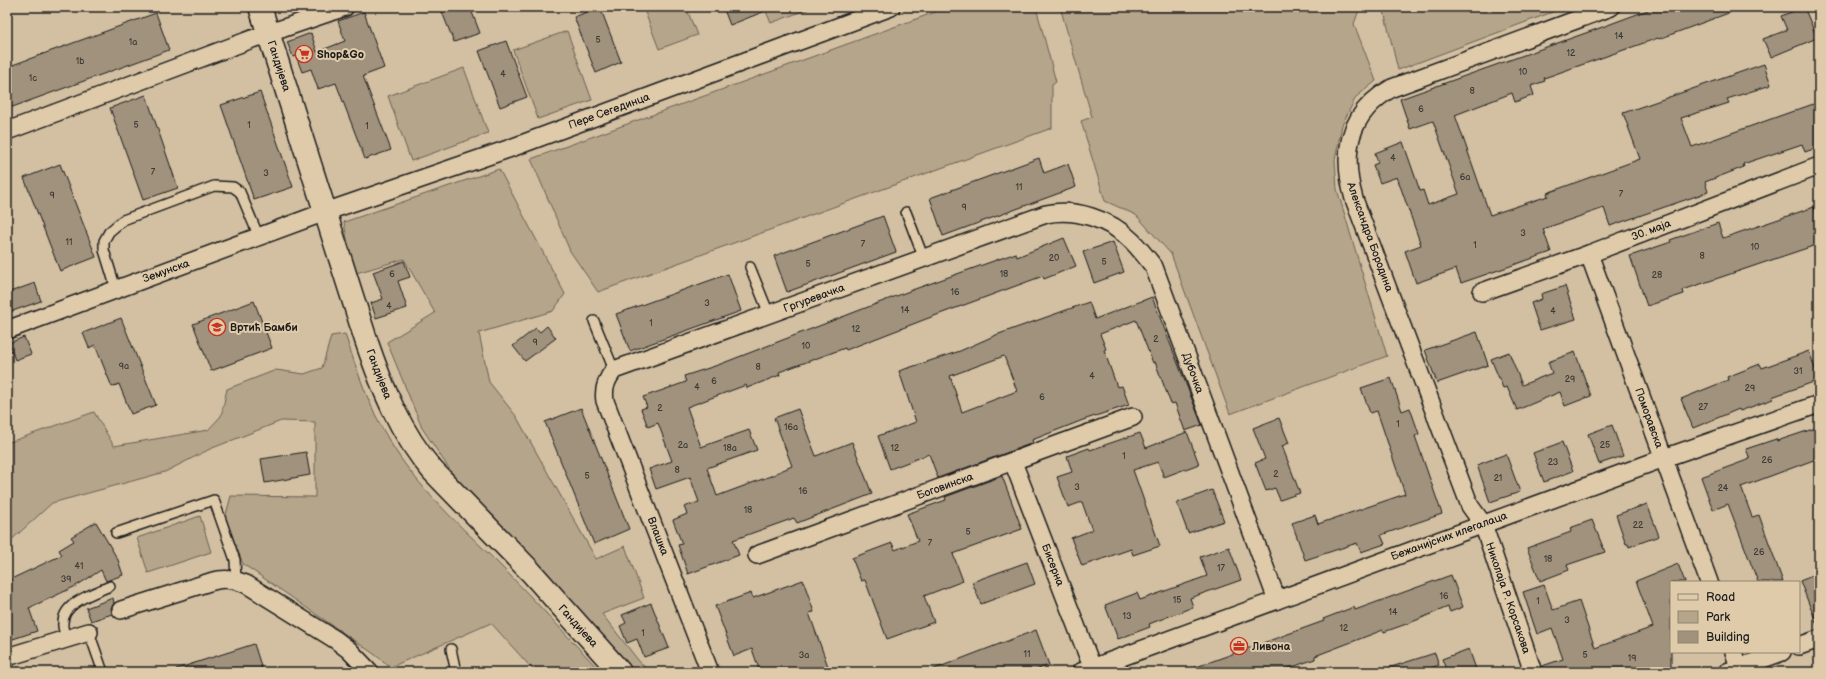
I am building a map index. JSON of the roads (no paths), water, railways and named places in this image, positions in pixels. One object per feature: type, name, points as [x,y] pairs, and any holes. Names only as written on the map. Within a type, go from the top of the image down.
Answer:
[{"type":"main road","name":"Гандијева","points":[[260,7],[373,359],[394,411],[406,434],[433,471],[531,572],[620,672]]},
{"type":"street","points":[[7,131],[345,7]]},
{"type":"street","name":"Пере Сегединца","points":[[325,212],[511,148],[891,7]]},
{"type":"street","name":"Александра Бородина","points":[[1483,524],[1470,506],[1354,199],[1349,180],[1348,161],[1353,128],[1359,116],[1370,103],[1379,95],[1392,88],[1611,7]]},
{"type":"street","name":"30. маја","points":[[1482,292],[1589,254],[1819,166]]},
{"type":"street","name":"Дубочка","points":[[1046,214],[1059,211],[1074,212],[1102,220],[1131,240],[1154,267],[1277,600]]},
{"type":"street","name":"Земунска","points":[[7,330],[325,212]]},
{"type":"street","name":"Гргуревачка","points":[[614,370],[1046,214]]},
{"type":"street","name":"Поморавска","points":[[1589,254],[1708,581]]},
{"type":"street","name":"Влашка","points":[[614,370],[606,384],[604,393],[605,401],[710,672]]},
{"type":"street","name":"Бежанијских илегалаца","points":[[1089,671],[1483,524],[1664,458],[1819,404]]},
{"type":"street","name":"Боговинска","points":[[757,555],[1133,417]]},
{"type":"street","name":"Бисерна","points":[[1013,462],[1089,671]]},
{"type":"street","name":"Николаја Р. Корсакова","points":[[1483,524],[1533,672]]},
{"type":"street","points":[[121,610],[213,581],[227,578],[236,580],[246,584],[336,640],[349,650],[370,672]]},
{"type":"street","points":[[7,657],[89,632]]},
{"type":"street","points":[[1800,646],[1819,639]]},
{"type":"street","points":[[1736,666],[1779,653]]},
{"type":"lane","points":[[116,289],[104,250],[104,241],[109,232],[123,220],[207,189],[222,186],[233,187],[240,192],[259,237]]},
{"type":"lane","points":[[906,212],[924,259]]},
{"type":"lane","points":[[750,267],[769,314]]},
{"type":"lane","points":[[594,321],[614,370]]},
{"type":"lane","points":[[116,533],[214,500],[235,560],[236,580]]},
{"type":"lane","points":[[67,639],[62,625],[63,618],[70,606],[110,586]]},
{"type":"lane","points":[[89,632],[103,672]]},
{"type":"lane","points":[[451,649],[456,672]]},
{"type":"place","name":"Shop&Go","points":[[304,54]]},
{"type":"place","name":"Вртић Бамби","points":[[217,327]]},
{"type":"place","name":"Ливона","points":[[1239,646]]}]
